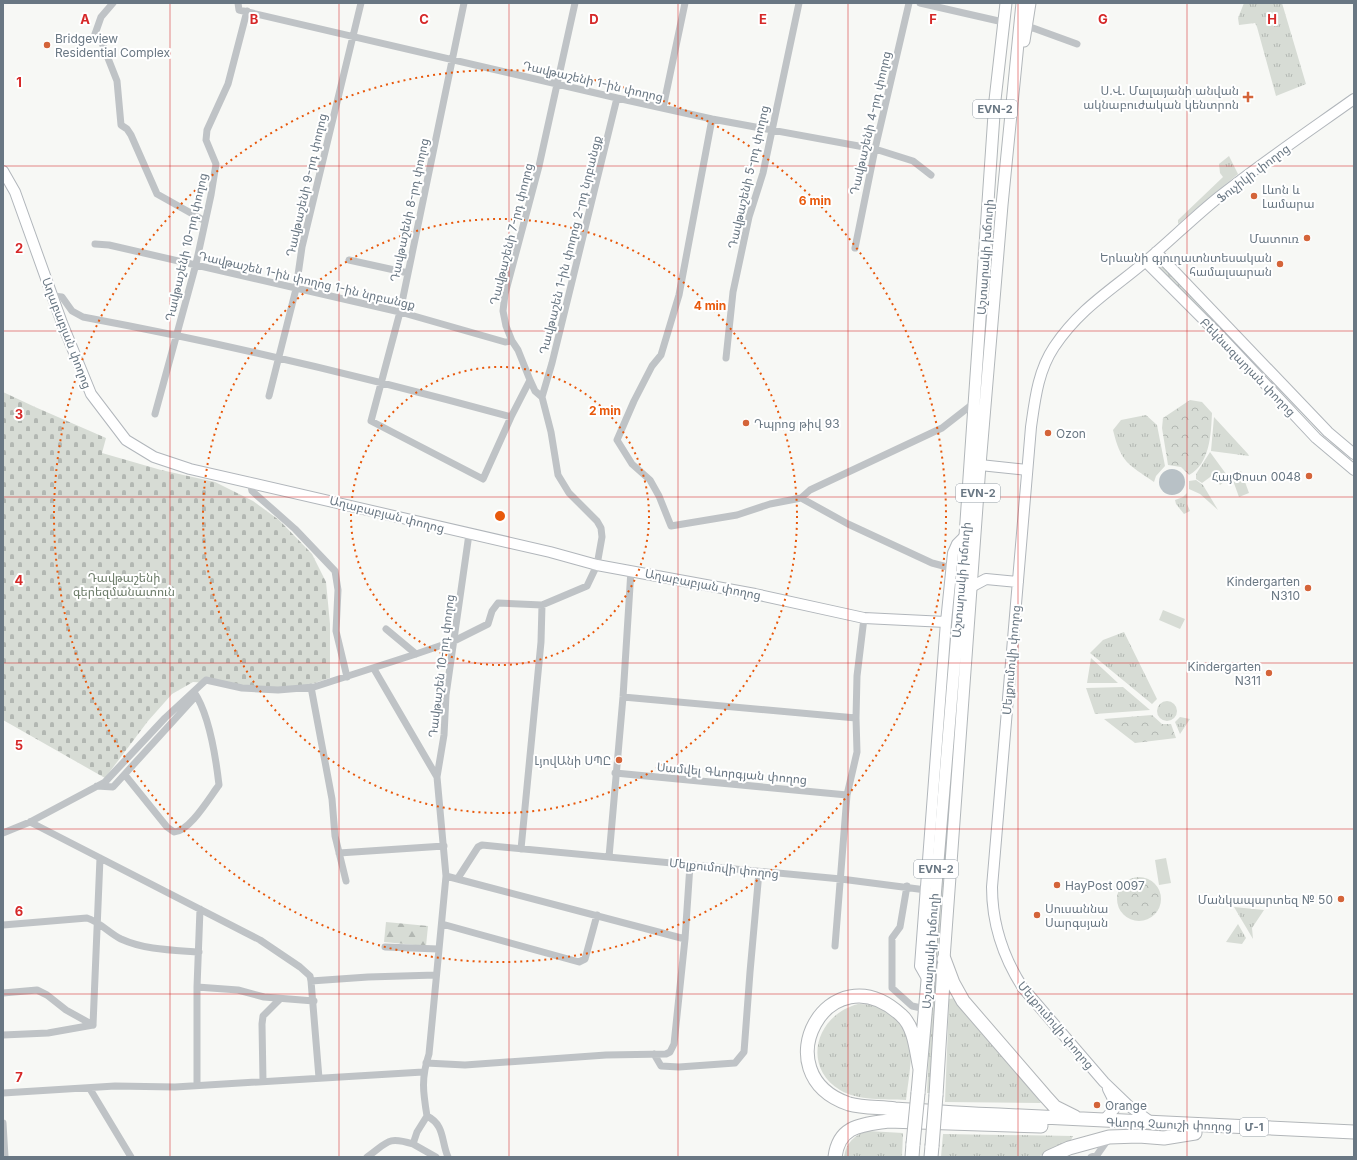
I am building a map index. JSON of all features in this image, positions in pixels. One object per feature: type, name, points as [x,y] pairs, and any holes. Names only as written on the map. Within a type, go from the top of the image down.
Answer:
[{"type":"highway","name":"Աշտարակի խճուղի","points":[[912,1151],[930,958]]},
{"type":"highway","name":"Աշտարակի խճուղի","points":[[931,1152],[944,959]]},
{"type":"highway","points":[[944,959],[953,983],[963,1001],[1055,1107],[1081,1119]]},
{"type":"highway","name":"Գևորգ Չաուշի փողոց","points":[[920,1069],[911,1029],[905,1018],[891,1006],[870,996],[843,998],[830,1006],[820,1014],[808,1037],[808,1063],[819,1086],[830,1094],[850,1104],[949,1113],[1155,1124],[1354,1132]]},
{"type":"highway","points":[[835,1157],[842,1138],[854,1127],[888,1121],[1195,1133]]},
{"type":"highway","points":[[1049,1157],[1069,1148],[1109,1137],[1139,1136],[1164,1138],[1195,1133]]},
{"type":"highway","name":"Գևորգ Չաուշի փողոց","points":[[1195,1133],[1354,1140]]},
{"type":"main road","name":"Աշտարակի խճուղի","points":[[944,959],[980,465],[1002,204],[1022,3]]},
{"type":"main road","points":[[1013,102],[1027,29],[1030,3]]},
{"type":"main road","name":"Աշտարակի խճուղի","points":[[930,958],[943,779],[965,536],[995,100],[1004,11]]},
{"type":"main road","points":[[989,204],[1002,204]]},
{"type":"main road","points":[[943,779],[957,781]]},
{"type":"street","points":[[113,3],[101,17],[95,34],[102,43],[117,81],[122,125],[131,135],[157,194],[206,221]]},
{"type":"street","points":[[238,3],[239,10],[247,11]]},
{"type":"street","name":"Դավթաշենի 9-րդ փողոց","points":[[269,396],[296,289],[302,247],[361,3]]},
{"type":"street","name":"Դավթաշենի 8-րդ փողոց","points":[[464,3],[400,312],[371,421],[483,479],[511,417]]},
{"type":"street","name":"Դավթաշենի 7-րդ փողոց","points":[[542,605],[586,586],[597,565],[602,537],[601,528],[597,521],[569,493],[558,475],[551,432],[542,397],[536,391],[530,380],[518,350],[512,341],[506,326],[503,311],[505,294],[532,194],[575,3]]},
{"type":"street","points":[[663,108],[685,3]]},
{"type":"street","name":"Դավթաշենի 5-րդ փողոց","points":[[726,358],[734,292],[749,217],[763,173],[799,3]]},
{"type":"street","name":"Դավթաշենի 4-րդ փողոց","points":[[855,248],[875,149],[909,3]]},
{"type":"street","points":[[920,3],[1004,11]]},
{"type":"street","name":"Դավթաշենի 10-րդ փողոց","points":[[155,414],[196,264],[206,221],[216,164],[206,140],[207,130],[228,84],[247,11]]},
{"type":"street","name":"Դավթաշենի 1-ին փողոց","points":[[247,11],[451,60],[712,119],[875,149],[913,162],[931,175]]},
{"type":"street","points":[[1027,29],[1033,28],[1077,44]]},
{"type":"street","name":"Դավթաշեն 1-ին փողոց 2-րդ նրբանցք","points":[[542,397],[552,363],[617,98]]},
{"type":"street","name":"Ֆուչիկի փողոց","points":[[1156,252],[1237,184],[1354,99]]},
{"type":"street","points":[[712,119],[679,295],[661,355],[652,366],[620,430],[617,440],[632,464],[650,480],[659,496],[671,526],[737,515],[770,504],[801,498],[810,490],[942,428],[974,403]]},
{"type":"street","name":"Աղաբաբյան փողոց","points":[[3,171],[14,192],[91,394],[126,440],[154,457],[190,468],[550,552],[597,565],[632,570],[755,594],[864,618],[946,622]]},
{"type":"street","name":"Դավթաշեն 1-ին փողոց 1-ին նրբանցք","points":[[95,244],[109,245],[196,264],[296,289],[400,312],[505,342],[512,341]]},
{"type":"street","name":"Մելքումովի փողոց","points":[[1155,1124],[1139,1114],[1104,1082],[1023,988],[1005,953],[994,921],[992,886],[1027,470],[1036,393],[1046,360],[1069,327],[1088,306],[1146,262],[1156,252]]},
{"type":"street","name":"Բեկնազարյան փողոց","points":[[1156,252],[1328,432],[1354,454]]},
{"type":"street","points":[[349,260],[408,272]]},
{"type":"street","name":"Բեկնազարյան փողոց","points":[[1146,262],[1222,338],[1316,438],[1354,470]]},
{"type":"street","points":[[53,296],[62,297],[72,311],[83,317],[177,335],[382,382],[511,417],[530,380]]},
{"type":"street","points":[[980,465],[1027,470]]},
{"type":"street","points":[[250,481],[252,490],[295,529],[335,571],[338,590],[336,631],[347,677]]},
{"type":"street","points":[[801,498],[848,524],[932,563],[951,568]]},
{"type":"street","name":"Դավթաշեն 10-րդ փողոց","points":[[437,777],[444,735],[446,695],[469,534]]},
{"type":"street","points":[[928,980],[920,966],[946,622],[951,568],[955,548],[965,536]]},
{"type":"street","points":[[609,857],[632,570]]},
{"type":"street","points":[[971,587],[986,579],[1018,582]]},
{"type":"street","points":[[97,786],[111,788],[125,775],[206,680],[242,688],[278,690],[311,687],[347,677],[454,641],[488,624],[492,611],[498,603],[542,605],[541,642],[522,849]]},
{"type":"street","points":[[835,946],[847,795],[857,752],[857,676],[864,618]]},
{"type":"street","points":[[386,629],[416,654]]},
{"type":"street","points":[[374,668],[437,777],[444,846],[446,876],[442,924],[438,949],[429,1054],[423,1072],[422,1088],[427,1116],[417,1132],[413,1144]]},
{"type":"street","points":[[311,687],[332,799],[335,836],[346,880]]},
{"type":"street","points":[[125,775],[167,827],[174,832],[179,832],[188,825],[219,785],[205,717],[195,694]]},
{"type":"street","points":[[3,834],[30,822],[105,782],[165,718],[195,694]]},
{"type":"street","points":[[623,697],[856,718]]},
{"type":"street","name":"Սամվել Գևորգյան փողոց","points":[[615,773],[847,795]]},
{"type":"street","points":[[30,822],[260,940],[300,967],[310,976],[311,981],[314,1001],[319,1078]]},
{"type":"street","name":"Մելքումովի փողոց","points":[[458,878],[478,847],[482,845],[841,879],[906,886],[926,890]]},
{"type":"street","points":[[340,853],[444,846]]},
{"type":"street","points":[[93,1025],[100,858]]},
{"type":"street","points":[[426,1063],[465,1065],[606,1055],[666,1054],[670,1052],[674,1044],[685,939],[690,865]]},
{"type":"street","points":[[654,1054],[661,1066],[679,1067],[734,1063],[744,1052],[759,872]]},
{"type":"street","points":[[446,876],[685,939]]},
{"type":"street","points":[[906,886],[900,927],[892,938],[892,988],[912,1006],[926,1008]]},
{"type":"street","points":[[197,1084],[197,987],[200,909]]},
{"type":"street","points":[[442,924],[579,962],[585,959],[597,915]]},
{"type":"street","points":[[3,925],[87,918],[98,922],[121,939],[157,949],[199,952]]},
{"type":"street","points":[[385,947],[438,949]]},
{"type":"street","points":[[311,981],[368,976],[436,975]]},
{"type":"street","points":[[197,987],[238,990],[264,997],[314,1001]]},
{"type":"street","points":[[3,993],[37,990],[47,995],[66,1010],[93,1025]]},
{"type":"street","points":[[263,1080],[263,1016],[280,998]]},
{"type":"street","points":[[3,1034],[48,1033],[93,1025]]},
{"type":"street","points":[[3,1093],[90,1089],[115,1086],[158,1087],[423,1072]]},
{"type":"street","name":"Մելքումովի փողոց","points":[[1104,1082],[1115,1103],[1113,1113],[1104,1121]]},
{"type":"street","points":[[90,1089],[131,1157]]},
{"type":"street","points":[[427,1116],[434,1120],[440,1127],[448,1157]]},
{"type":"street","points":[[3,1123],[5,1157]]},
{"type":"street","points":[[1091,1157],[1097,1155],[1109,1137]]},
{"type":"street","points":[[367,1157],[391,1139],[413,1144],[436,1157]]},
{"type":"green space","points":[[1244,3],[1282,3],[1306,84],[1276,96],[1255,23],[1239,25],[1238,18]]},
{"type":"green space","points":[[1229,156],[1238,174],[1178,224],[1178,220],[1223,177],[1220,173],[1219,164]]},
{"type":"green space","points":[[1157,259],[1350,460],[1317,429],[1228,336],[1155,266]]},
{"type":"green space","name":"Դավթաշենի գերեզմանատուն","points":[[3,392],[106,438],[102,453],[161,470],[215,482],[253,501],[279,520],[312,554],[326,582],[330,624],[330,678],[296,689],[193,682],[172,694],[148,721],[105,778],[3,720]]},
{"type":"green space","points":[[1190,400],[1202,402],[1212,413],[1208,448],[1201,464],[1189,475],[1181,467],[1168,465],[1162,428],[1163,418]]},
{"type":"green space","points":[[1146,415],[1157,425],[1165,466],[1156,476],[1154,482],[1127,462],[1119,450],[1113,430],[1121,420]]},
{"type":"green space","points":[[1214,417],[1248,454],[1249,456],[1211,451]]},
{"type":"green space","points":[[1210,452],[1229,478],[1220,485],[1213,475],[1202,483],[1196,479],[1196,474]]},
{"type":"green space","points":[[1241,471],[1249,493],[1239,497],[1231,475]]},
{"type":"green space","points":[[1196,480],[1203,485],[1218,510],[1200,494],[1189,489],[1189,481]]},
{"type":"green space","points":[[1187,493],[1187,504],[1190,511],[1184,514],[1176,504],[1175,500],[1183,497]]},
{"type":"green space","points":[[1163,610],[1185,619],[1180,629],[1159,620]]},
{"type":"green space","points":[[1124,632],[1157,699],[1152,704],[1090,653],[1103,640]]},
{"type":"green space","points":[[1091,658],[1118,683],[1087,683]]},
{"type":"green space","points":[[1123,687],[1150,710],[1095,714],[1086,688]]},
{"type":"green space","points":[[1167,701],[1174,704],[1177,711],[1174,718],[1167,721],[1160,718],[1157,711],[1160,704]]},
{"type":"green space","points":[[1152,715],[1162,724],[1171,724],[1176,738],[1135,743],[1104,719]]},
{"type":"green space","points":[[1180,717],[1190,719],[1180,734],[1175,722]]},
{"type":"green space","points":[[949,793],[936,993],[932,993]]},
{"type":"green space","points":[[1166,858],[1171,883],[1159,885],[1155,860]]},
{"type":"green space","points":[[1139,877],[1151,881],[1157,887],[1161,899],[1157,911],[1151,917],[1139,921],[1127,917],[1121,911],[1117,899],[1121,887],[1127,881]]},
{"type":"green space","points":[[1234,907],[1264,910],[1252,928],[1253,939]]},
{"type":"green space","points":[[386,922],[428,926],[426,946],[384,942]]},
{"type":"green space","points":[[1238,924],[1246,938],[1242,944],[1226,942]]},
{"type":"green space","points":[[955,998],[1041,1103],[945,1102],[949,999]]},
{"type":"green space","points":[[931,1000],[935,1000],[931,1093],[927,1093]]},
{"type":"green space","points":[[858,1004],[878,1007],[887,1011],[902,1023],[907,1031],[911,1051],[906,1100],[872,1099],[847,1094],[828,1080],[820,1068],[817,1055],[819,1042],[824,1030],[832,1019],[844,1010]]},
{"type":"green space","points":[[868,1131],[903,1133],[902,1157],[844,1157],[845,1152],[852,1140]]},
{"type":"green space","points":[[943,1134],[1073,1136],[1071,1140],[1038,1157],[941,1157]]},
{"type":"shaded area","points":[[1172,469],[1181,473],[1185,482],[1181,491],[1172,495],[1163,491],[1159,482],[1163,473]]},
{"type":"place","name":"Bridgeview Residential Complex","points":[[47,45]]},
{"type":"place","name":"Ս.Վ. Մալայանի անվան ակնաբուժական կենտրոն","points":[[1248,97]]},
{"type":"place","name":"Լևոն և Լամարա","points":[[1254,196]]},
{"type":"place","name":"Մատուռ","points":[[1307,238]]},
{"type":"place","name":"Երևանի գյուղատնտեսական համալսարան","points":[[1280,264]]},
{"type":"place","name":"Դպրոց թիվ 93","points":[[746,423]]},
{"type":"place","name":"Ozon","points":[[1048,433]]},
{"type":"place","name":"ՀայՓոստ 0048","points":[[1309,476]]},
{"type":"place","name":"Kindergarten N310","points":[[1308,588]]},
{"type":"place","name":"Kindergarten N311","points":[[1269,673]]},
{"type":"place","name":"ԼյովԱնի ՍՊԸ","points":[[619,760]]},
{"type":"place","name":"HayPost 0097","points":[[1057,885]]},
{"type":"place","name":"Մանկապարտեզ № 50","points":[[1341,899]]},
{"type":"place","name":"Սուսաննա Սարգսյան","points":[[1037,915]]},
{"type":"place","name":"Orange","points":[[1097,1105]]}]
